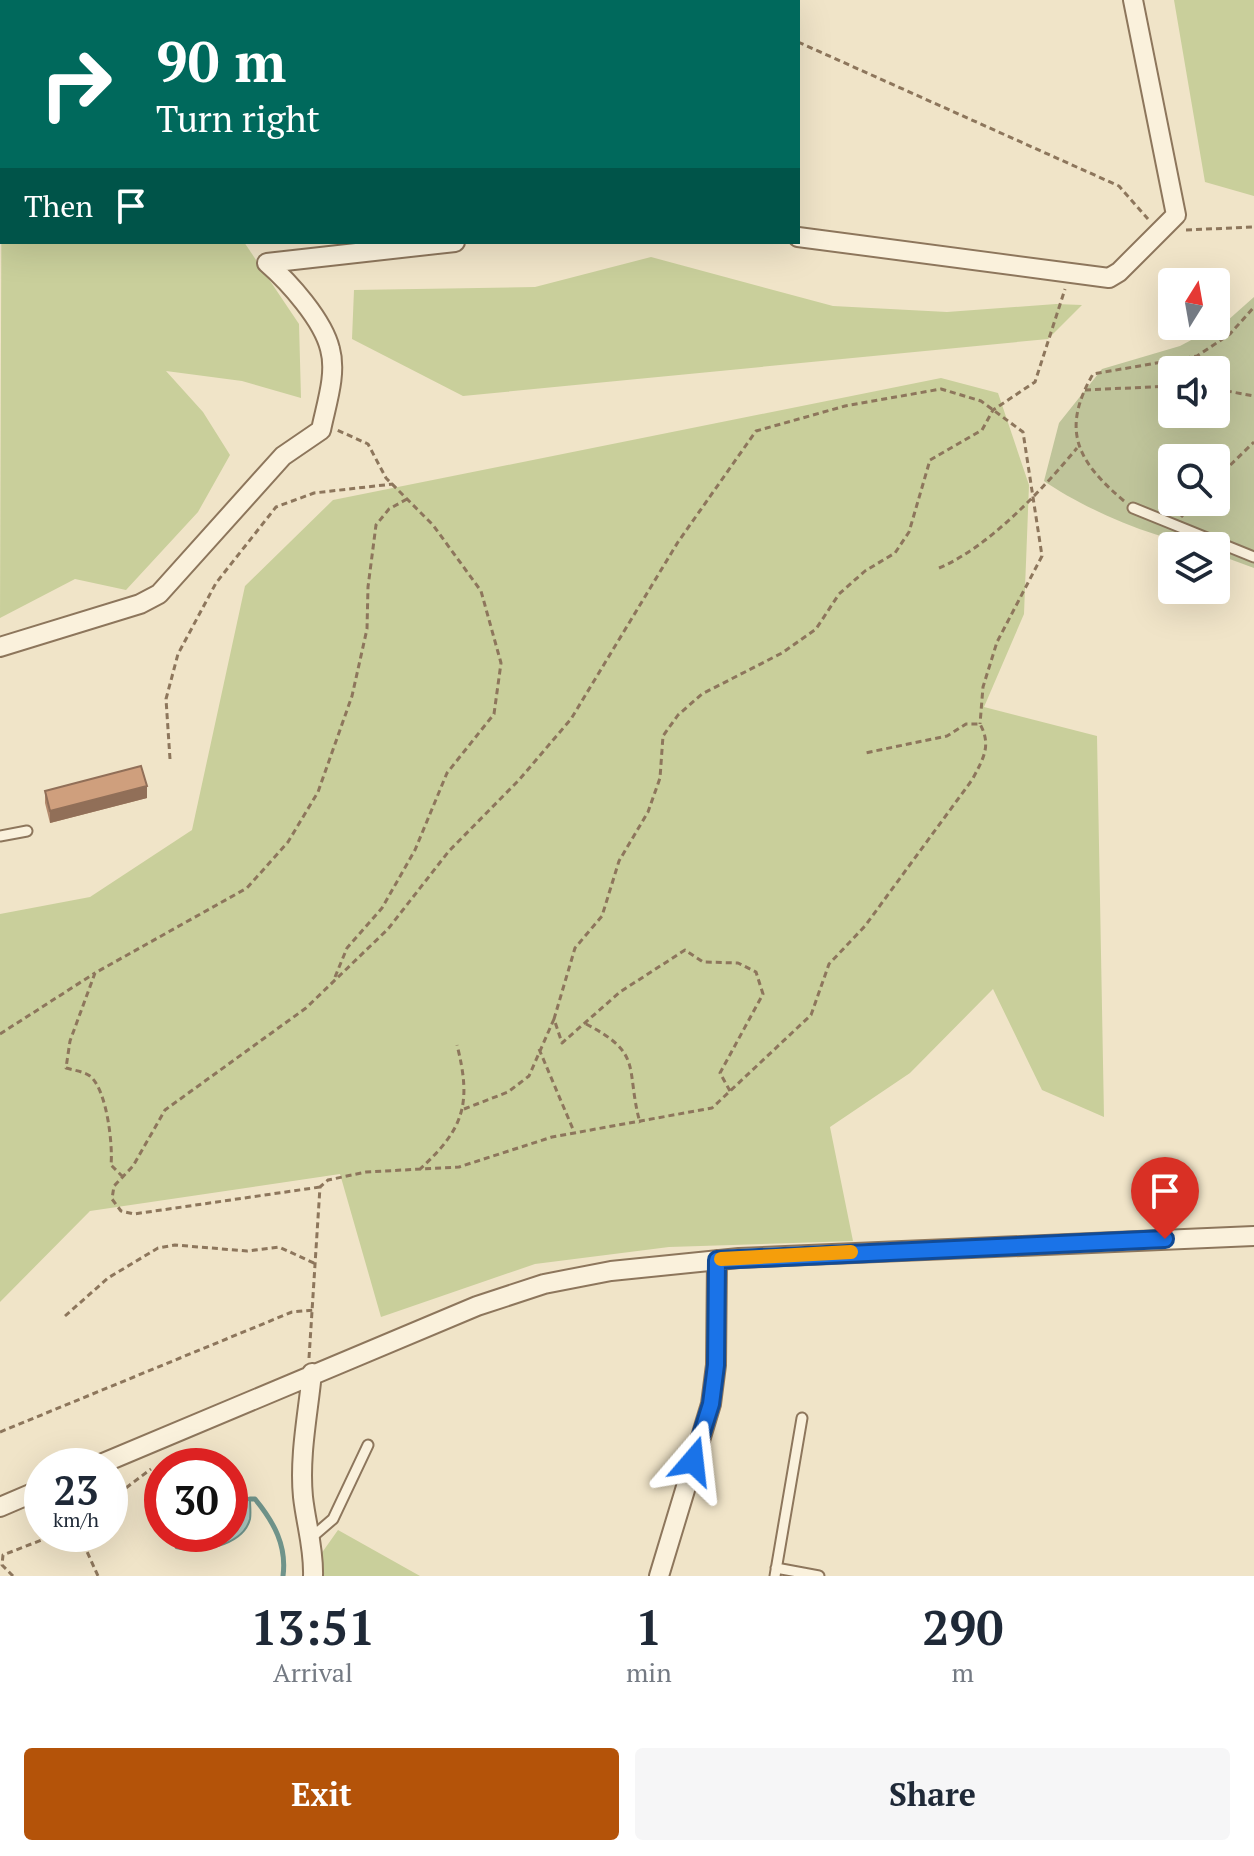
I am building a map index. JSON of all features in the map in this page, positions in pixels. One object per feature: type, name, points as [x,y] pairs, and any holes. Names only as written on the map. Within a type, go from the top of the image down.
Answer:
[{"type":"street","points":[[800,237],[1109,278],[1176,215],[1133,0]]},
{"type":"street","points":[[0,647],[140,604],[159,594],[283,456],[321,430],[332,378],[330,348],[289,282],[267,263],[437,244]]},
{"type":"street","points":[[128,1452],[477,1306],[544,1284],[611,1271],[717,1260],[1254,1236]]},
{"type":"street","points":[[659,1576],[711,1404],[716,1365],[717,1260]]},
{"type":"street","points":[[312,1373],[303,1496],[312,1537],[313,1576]]},
{"type":"street","points":[[0,1507],[24,1497]]},
{"type":"lane","points":[[1133,508],[1254,557]]},
{"type":"lane","points":[[0,836],[27,831]]},
{"type":"lane","points":[[802,1418],[776,1572],[819,1576]]},
{"type":"lane","points":[[312,1537],[333,1519],[368,1445]]},
{"type":"path","points":[[800,43],[1119,186],[1160,232],[1254,227]]},
{"type":"path","points":[[463,1110],[508,1092],[529,1076],[554,1019],[575,948],[602,916],[619,861],[648,812],[660,778],[663,736],[678,715],[702,694],[782,653],[816,629],[839,594],[865,571],[895,553],[909,532],[930,460],[982,430],[993,410],[1035,382],[1070,273]]},
{"type":"path","points":[[1133,508],[1097,478],[1077,448],[1077,422],[1085,390],[1093,374],[1116,367],[1197,356],[1230,334],[1254,307]]},
{"type":"path","points":[[1085,390],[1158,387]]},
{"type":"path","points":[[941,389],[981,401],[993,410],[1023,432],[1042,556],[997,642],[983,687],[980,724],[987,737],[986,754],[972,780],[865,926],[829,964],[811,1015],[712,1108],[575,1134],[459,1167],[366,1172],[328,1180],[320,1187],[134,1214],[121,1211],[112,1199],[114,1186],[123,1177],[165,1110],[306,1008],[388,929],[449,851],[519,780],[571,719],[678,542],[756,431],[845,406],[941,389]]},
{"type":"path","points":[[1230,392],[1254,396]]},
{"type":"path","points":[[322,423],[368,444],[393,484],[433,525],[481,591],[501,663],[494,714],[447,773],[415,850],[382,908],[347,948],[334,980]]},
{"type":"path","points":[[1230,465],[1254,442]]},
{"type":"path","points":[[939,568],[964,558],[1077,448]]},
{"type":"path","points":[[170,759],[166,699],[178,654],[216,583],[276,507],[314,493],[393,484]]},
{"type":"path","points":[[0,1034],[95,973],[247,888],[288,842],[318,792],[352,696],[367,629],[368,587],[376,525],[389,509],[407,499]]},
{"type":"path","points":[[1174,525],[1182,516]]},
{"type":"path","points":[[865,753],[947,736],[966,724],[980,724]]},
{"type":"path","points":[[554,1019],[562,1043],[620,992],[685,950],[703,962],[738,963],[756,972],[763,994],[720,1073],[730,1091]]},
{"type":"path","points":[[95,973],[70,1041],[66,1068],[90,1076],[103,1095],[106,1126],[114,1143],[111,1165],[123,1177]]},
{"type":"path","points":[[586,1024],[617,1040],[631,1063],[630,1088],[640,1123]]},
{"type":"path","points":[[419,1170],[448,1144],[463,1110],[464,1075],[457,1045]]},
{"type":"path","points":[[539,1049],[575,1134]]},
{"type":"path","points":[[312,1373],[308,1355],[314,1310],[320,1187]]},
{"type":"path","points":[[65,1316],[108,1278],[158,1248],[175,1245],[247,1251],[279,1247],[316,1264]]},
{"type":"path","points":[[0,1432],[292,1312],[314,1310]]},
{"type":"path","points":[[128,1486],[144,1474]]},
{"type":"path","points":[[13,1576],[2,1565],[3,1555],[24,1547]]},
{"type":"path","points":[[87,1552],[98,1576]]},
{"type":"green space","points":[[1174,0],[1254,0],[1254,196],[1205,182]]},
{"type":"green space","points":[[1,244],[245,244],[299,324],[301,398],[242,381],[166,371],[203,412],[230,455],[198,512],[126,590],[75,579],[0,618]]},
{"type":"green space","points":[[651,257],[833,306],[947,312],[1082,305],[1048,339],[463,396],[352,339],[354,290],[535,287]]},
{"type":"green space","points":[[1254,297],[1254,568],[1230,559],[1230,532],[1158,532],[1158,535],[1103,514],[1044,481],[1059,423],[1102,369],[1191,340],[1230,340],[1230,318]]},
{"type":"green space","points":[[941,378],[998,393],[1029,485],[1024,614],[984,707],[1097,736],[1104,1117],[1042,1090],[993,989],[910,1073],[830,1127],[853,1241],[669,1247],[535,1264],[381,1317],[340,1174],[90,1211],[0,1302],[0,914],[90,897],[192,830],[245,586],[333,500]]},
{"type":"green space","points":[[338,1530],[420,1576],[320,1576],[321,1554]]},
{"type":"water","points":[[248,1498],[250,1499],[248,1524]]},
{"type":"building","points":[[141,766],[147,786],[50,811],[45,791]]},
{"type":"waterway","points":[[250,1499],[255,1499],[278,1535],[283,1555],[283,1576]]},
{"type":"slow traffic","points":[[721,1259],[851,1252]]},
{"type":"route","points":[[693,1461],[711,1404],[716,1365],[717,1260],[1165,1239]]}]
